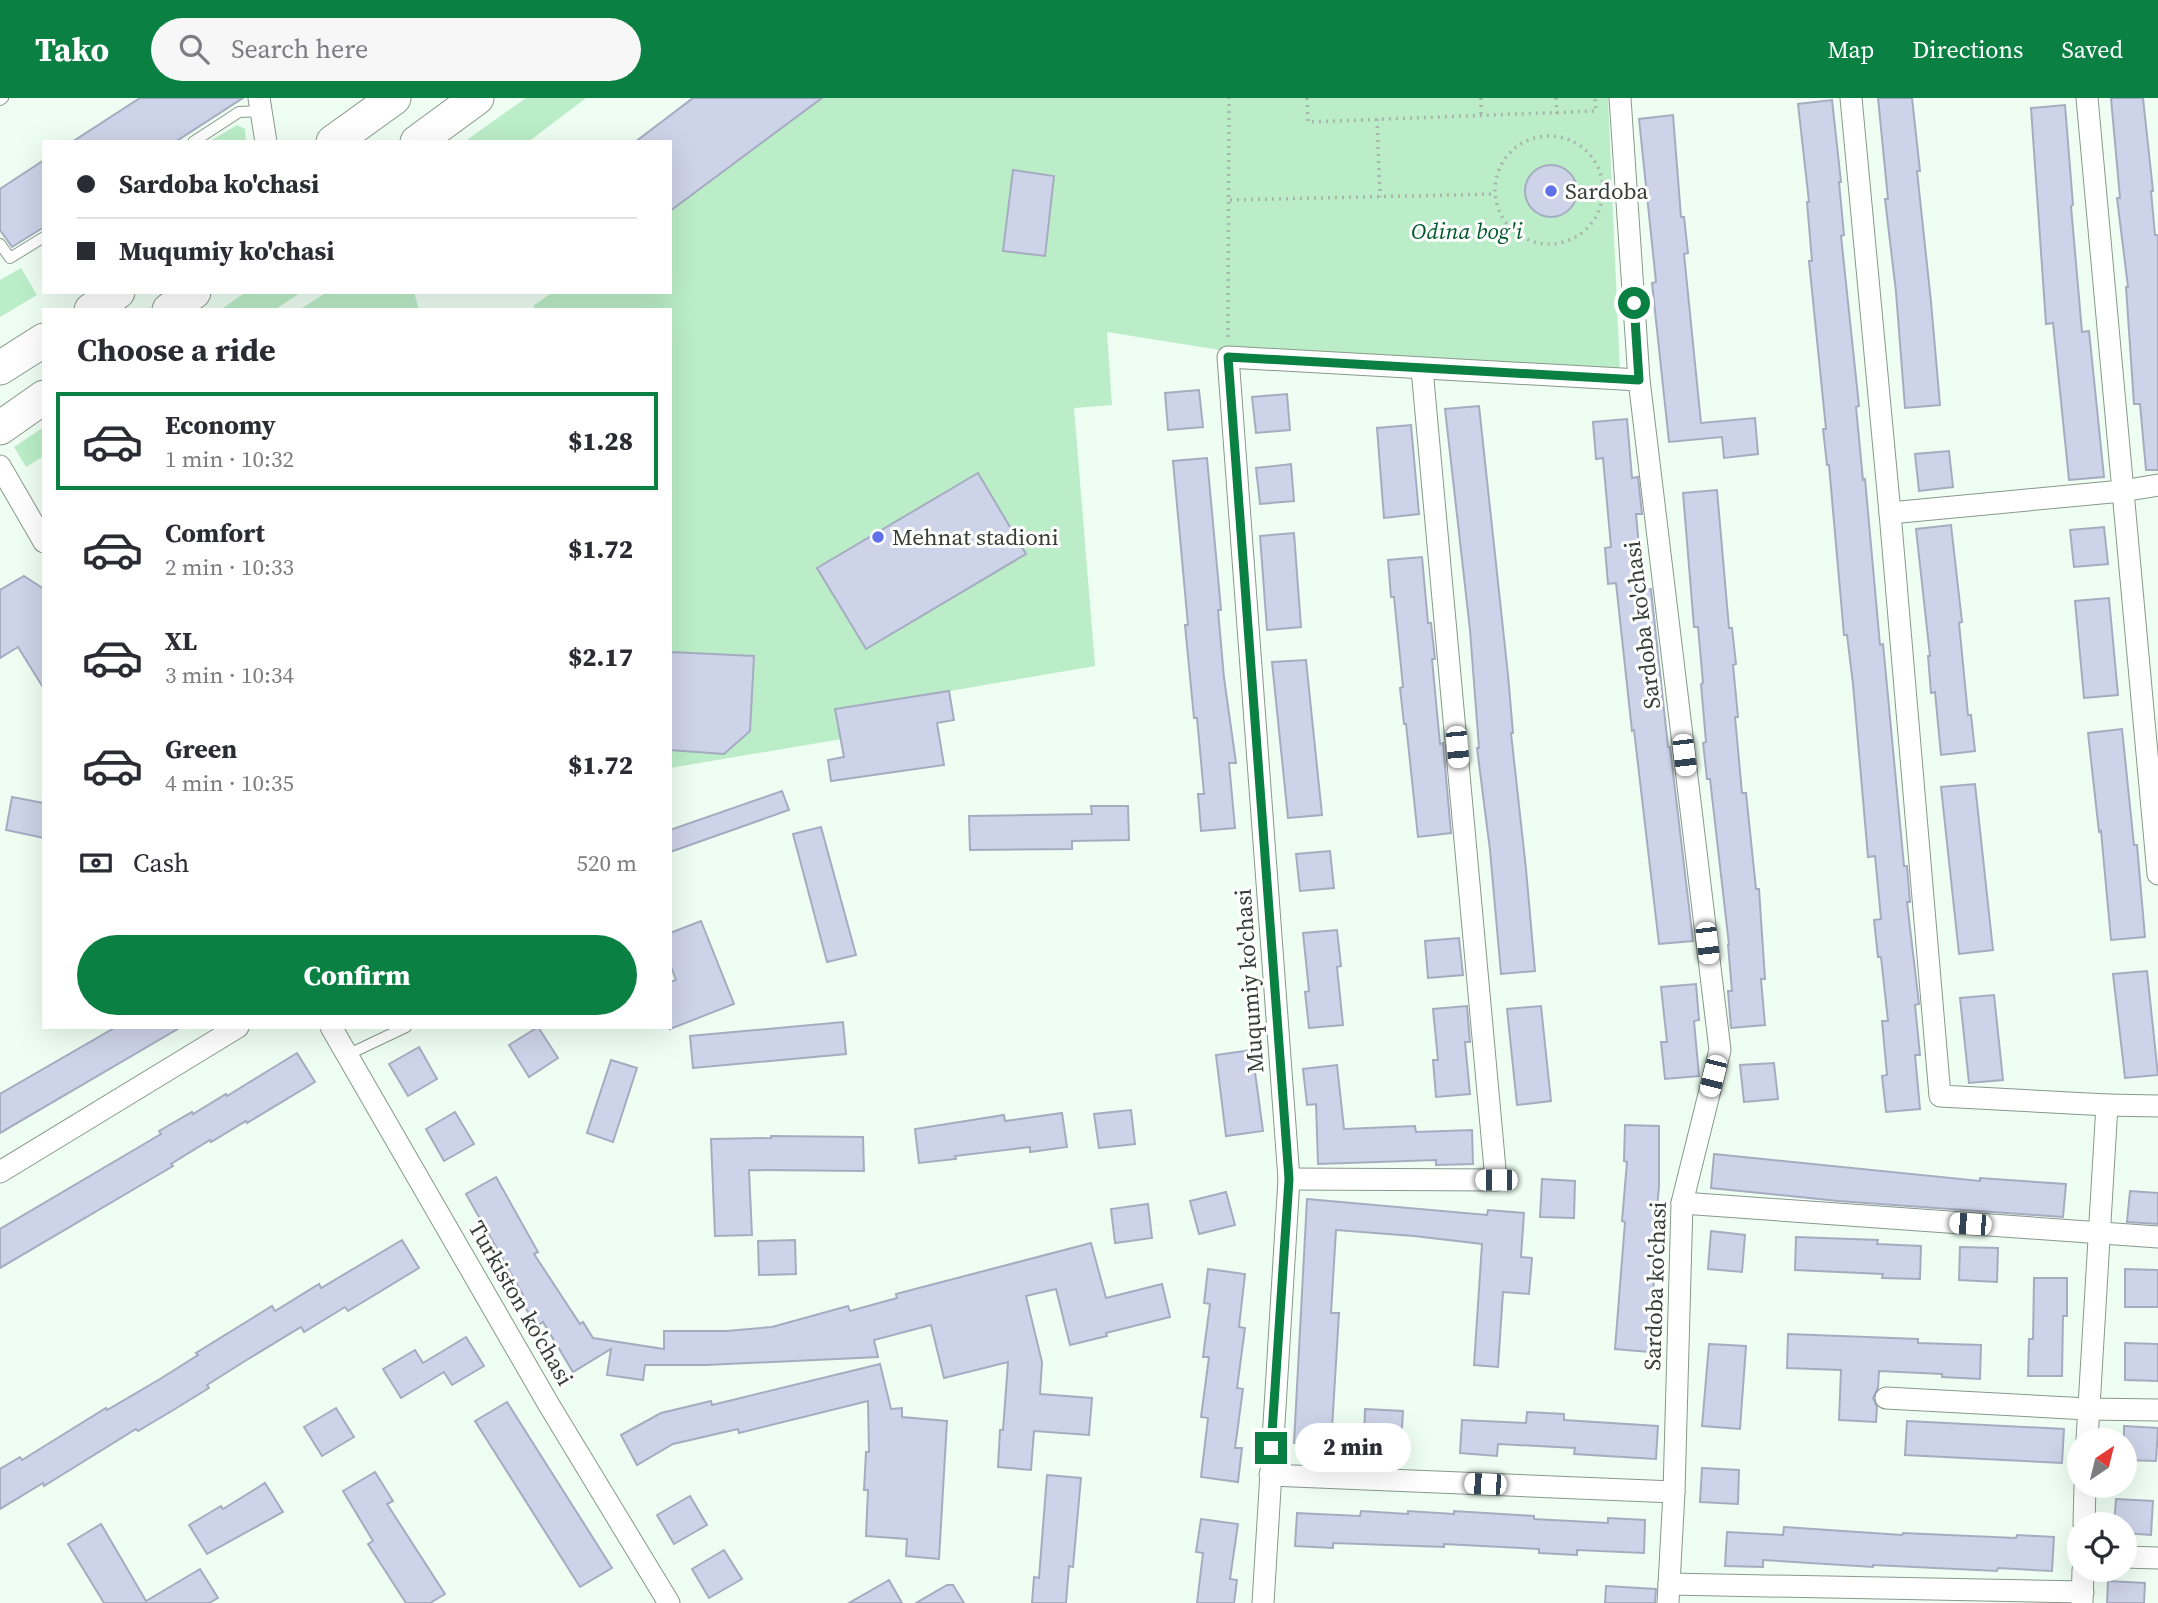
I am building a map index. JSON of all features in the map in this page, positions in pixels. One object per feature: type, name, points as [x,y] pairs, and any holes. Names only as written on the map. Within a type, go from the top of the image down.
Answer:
[{"type":"main road","points":[[336,140],[394,98]]},
{"type":"main road","points":[[420,140],[477,98]]},
{"type":"main road","points":[[94,308],[115,294]]},
{"type":"main road","points":[[172,308],[191,294]]},
{"type":"main road","points":[[0,368],[42,341]]},
{"type":"main road","points":[[0,428],[42,398]]},
{"type":"street","name":"Sardoba ko'chasi","points":[[1620,98],[1639,380],[1720,1050],[1682,1203],[1669,1593]]},
{"type":"street","points":[[1852,98],[1940,1096],[2158,1106]]},
{"type":"street","points":[[2087,98],[2158,874]]},
{"type":"street","points":[[260,105],[266,140]]},
{"type":"street","points":[[1228,357],[1639,380]]},
{"type":"street","name":"Muqumiy ko'chasi","points":[[1228,357],[1289,1179],[1263,1603]]},
{"type":"street","points":[[1289,1179],[1496,1180],[1422,369]]},
{"type":"street","points":[[0,466],[42,539]]},
{"type":"street","points":[[1890,513],[2122,491],[2158,485]]},
{"type":"street","points":[[0,1172],[235,1029]]},
{"type":"street","name":"Turkiston ko'chasi","points":[[332,1029],[542,1393],[669,1603]]},
{"type":"street","points":[[2087,1428],[2108,1105]]},
{"type":"street","points":[[1682,1203],[2158,1237]]},
{"type":"street","points":[[1886,1398],[2158,1410]]},
{"type":"street","points":[[1270,1475],[1674,1492]]},
{"type":"street","points":[[2137,1557],[2158,1558]]},
{"type":"street","points":[[1669,1593],[2082,1598]]},
{"type":"lane","points":[[196,140],[239,113],[260,105]]},
{"type":"lane","points":[[0,244],[10,258],[42,238]]},
{"type":"lane","points":[[347,1055],[402,1029]]},
{"type":"path","points":[[1228,357],[1229,98]]},
{"type":"path","points":[[1307,98],[1308,122],[1596,111],[1595,98]]},
{"type":"path","points":[[1481,98],[1481,116]]},
{"type":"path","points":[[1556,98],[1557,114]]},
{"type":"path","points":[[1377,119],[1380,197]]},
{"type":"path","points":[[1546,136],[1565,138],[1582,146],[1595,160],[1603,177],[1604,196],[1599,214],[1588,229],[1572,240],[1554,245],[1536,243],[1521,237],[1508,225],[1499,211],[1495,194],[1496,177],[1503,161],[1514,148],[1529,139],[1546,136]]},
{"type":"path","points":[[1230,200],[1495,194]]},
{"type":"green space","points":[[526,98],[586,98],[531,140],[467,140]]},
{"type":"green space","name":"Mehnat stadioni","points":[[693,98],[1608,98],[1620,373],[1239,353],[1107,332],[1112,405],[1074,408],[1095,666],[950,691],[954,720],[672,768],[672,308],[533,306],[550,294],[672,294],[672,140],[638,140]]},
{"type":"green space","points":[[237,125],[245,129],[246,140],[212,140]]},
{"type":"green space","points":[[21,268],[37,295],[0,317],[0,280]]},
{"type":"green space","points":[[243,294],[299,294],[277,308],[223,308]]},
{"type":"green space","points":[[324,294],[415,294],[418,308],[302,308]]},
{"type":"green space","points":[[42,428],[42,457],[26,467],[14,447]]},
{"type":"building","points":[[140,98],[243,98],[178,140],[75,140]]},
{"type":"building","points":[[693,98],[822,98],[672,210],[672,140],[638,140]]},
{"type":"building","points":[[1878,98],[1912,98],[1940,405],[1905,408]]},
{"type":"building","points":[[2111,98],[2143,98],[2155,235],[2158,235],[2158,470],[2146,470],[2140,404],[2134,404],[2128,287],[2117,198],[2120,198]]},
{"type":"building","points":[[1832,100],[1841,182],[1844,235],[1841,236],[1859,406],[1856,407],[1863,480],[1865,479],[1880,645],[1883,644],[1904,866],[1907,866],[1910,902],[1907,902],[1919,1004],[1915,1005],[1920,1055],[1915,1055],[1920,1109],[1886,1112],[1882,1076],[1887,1075],[1882,1021],[1888,1021],[1874,920],[1881,919],[1875,856],[1868,857],[1853,684],[1847,635],[1844,635],[1829,465],[1823,429],[1826,429],[1809,261],[1812,261],[1809,202],[1798,104]]},
{"type":"building","points":[[2065,105],[2082,332],[2089,331],[2104,477],[2069,480],[2053,323],[2046,324],[2031,108]]},
{"type":"building","points":[[1673,115],[1681,217],[1684,217],[1688,253],[1684,254],[1701,423],[1755,418],[1758,454],[1724,458],[1722,437],[1669,442],[1652,283],[1656,282],[1639,119]]},
{"type":"building","points":[[42,161],[42,228],[12,247],[0,230],[0,189]]},
{"type":"building","name":"Sardoba","points":[[1551,165],[1561,167],[1569,173],[1575,181],[1575,201],[1569,209],[1561,215],[1551,217],[1541,215],[1533,209],[1527,201],[1525,191],[1527,181],[1533,173],[1541,167]]},
{"type":"building","points":[[1013,170],[1054,176],[1045,256],[1003,251]]},
{"type":"building","points":[[1199,390],[1203,427],[1168,430],[1165,393]]},
{"type":"building","points":[[1287,394],[1290,430],[1256,433],[1252,397]]},
{"type":"building","points":[[1479,406],[1508,675],[1511,733],[1535,971],[1501,974],[1490,850],[1477,748],[1470,630],[1445,409]]},
{"type":"building","points":[[1627,419],[1632,478],[1638,477],[1642,514],[1636,514],[1643,590],[1651,589],[1693,941],[1659,944],[1616,583],[1608,584],[1605,548],[1611,547],[1603,458],[1596,459],[1593,422]]},
{"type":"building","points":[[1411,425],[1419,514],[1384,518],[1377,428]]},
{"type":"building","points":[[1949,451],[1953,487],[1919,491],[1915,454]]},
{"type":"building","points":[[1207,458],[1221,610],[1218,610],[1224,678],[1236,763],[1229,763],[1235,828],[1201,831],[1198,794],[1204,794],[1185,625],[1188,625],[1173,461]]},
{"type":"building","points":[[1291,464],[1294,501],[1260,504],[1256,468]]},
{"type":"building","points":[[978,473],[1026,554],[866,649],[817,568]]},
{"type":"building","points":[[1717,490],[1729,628],[1732,628],[1736,664],[1733,665],[1738,717],[1735,717],[1742,793],[1746,793],[1756,889],[1759,889],[1765,979],[1761,979],[1765,1025],[1731,1028],[1728,991],[1732,991],[1729,945],[1710,779],[1707,779],[1703,743],[1706,742],[1703,683],[1698,627],[1694,627],[1683,493]]},
{"type":"building","points":[[1951,525],[1962,622],[1959,623],[1968,715],[1971,715],[1975,751],[1941,755],[1935,692],[1931,693],[1930,656],[1916,529]]},
{"type":"building","points":[[2104,527],[2108,564],[2074,567],[2070,530]]},
{"type":"building","points":[[1294,533],[1301,627],[1267,630],[1260,536]]},
{"type":"building","points":[[1422,557],[1428,623],[1431,623],[1435,659],[1432,659],[1451,833],[1418,837],[1388,560]]},
{"type":"building","points":[[24,576],[42,588],[42,686],[18,647],[0,658],[0,590]]},
{"type":"building","points":[[2109,598],[2118,695],[2084,698],[2075,601]]},
{"type":"building","points":[[672,652],[754,656],[750,731],[724,754],[672,750]]},
{"type":"building","points":[[1306,660],[1322,815],[1288,818],[1272,662]]},
{"type":"building","points":[[949,691],[954,720],[937,723],[944,765],[831,781],[828,760],[844,757],[835,709]]},
{"type":"building","points":[[2122,729],[2134,845],[2137,845],[2145,937],[2111,940],[2088,733]]},
{"type":"building","points":[[1975,784],[1993,950],[1959,954],[1941,787]]},
{"type":"building","points":[[782,791],[789,810],[672,851],[672,829]]},
{"type":"building","points":[[12,797],[42,803],[42,838],[6,830]]},
{"type":"building","points":[[1091,806],[1128,806],[1129,840],[1072,841],[1072,849],[970,850],[969,816],[1092,814]]},
{"type":"building","points":[[821,827],[856,955],[827,962],[793,834]]},
{"type":"building","points":[[1330,851],[1334,888],[1300,891],[1296,854]]},
{"type":"building","points":[[701,921],[734,1004],[672,1028],[672,981],[676,980],[672,969],[672,932]]},
{"type":"building","points":[[1337,930],[1341,966],[1337,967],[1343,1025],[1309,1028],[1305,992],[1309,991],[1303,933]]},
{"type":"building","points":[[1459,938],[1463,975],[1428,978],[1425,941]]},
{"type":"building","points":[[2147,971],[2158,1075],[2125,1078],[2113,974]]},
{"type":"building","points":[[1696,984],[1699,1020],[1694,1021],[1699,1076],[1665,1079],[1661,1042],[1667,1042],[1661,987]]},
{"type":"building","points":[[1994,995],[2003,1080],[1969,1083],[1960,998]]},
{"type":"building","points":[[1467,1006],[1470,1042],[1465,1042],[1470,1094],[1436,1097],[1433,1060],[1438,1060],[1433,1009]]},
{"type":"building","points":[[1541,1006],[1551,1101],[1517,1105],[1507,1009]]},
{"type":"building","points":[[843,1022],[846,1054],[693,1068],[690,1036]]},
{"type":"building","points":[[113,1029],[178,1029],[0,1133],[0,1094]]},
{"type":"building","points":[[535,1029],[539,1029],[558,1058],[529,1077],[509,1045]]},
{"type":"building","points":[[419,1047],[437,1079],[408,1096],[389,1064]]},
{"type":"building","points":[[1252,1050],[1263,1131],[1226,1136],[1216,1055]]},
{"type":"building","points":[[297,1053],[315,1082],[247,1123],[246,1121],[211,1142],[210,1140],[171,1164],[173,1166],[0,1268],[0,1229],[161,1134],[159,1131],[226,1094],[227,1096]]},
{"type":"building","points":[[611,1060],[637,1068],[613,1142],[587,1133]]},
{"type":"building","points":[[1774,1063],[1778,1099],[1744,1102],[1740,1065]]},
{"type":"building","points":[[1337,1065],[1344,1129],[1415,1126],[1416,1132],[1472,1130],[1473,1164],[1436,1165],[1436,1160],[1318,1164],[1316,1104],[1307,1105],[1303,1069]]},
{"type":"building","points":[[1131,1110],[1135,1144],[1099,1148],[1094,1114]]},
{"type":"building","points":[[455,1112],[474,1144],[444,1161],[426,1129]]},
{"type":"building","points":[[1062,1113],[1067,1147],[1030,1152],[1030,1147],[919,1163],[915,1129],[1004,1115],[1005,1121]]},
{"type":"building","points":[[1625,1125],[1659,1126],[1659,1187],[1653,1250],[1656,1251],[1649,1352],[1615,1349],[1625,1222],[1622,1221],[1627,1162],[1624,1161]]},
{"type":"building","points":[[771,1136],[863,1137],[864,1171],[749,1170],[752,1235],[715,1236],[711,1139]]},
{"type":"building","points":[[1714,1154],[1980,1181],[1980,1178],[2066,1184],[2063,1217],[1838,1201],[1711,1188]]},
{"type":"building","points":[[496,1177],[538,1252],[534,1254],[580,1324],[583,1322],[593,1338],[664,1349],[664,1331],[726,1331],[772,1327],[848,1306],[850,1311],[897,1298],[896,1294],[1091,1243],[1106,1298],[1162,1284],[1170,1317],[1070,1345],[1056,1289],[1026,1296],[1042,1362],[1040,1394],[1092,1398],[1089,1435],[1034,1431],[1031,1470],[998,1467],[1008,1362],[944,1378],[931,1325],[874,1340],[878,1357],[645,1365],[643,1380],[607,1375],[611,1349],[573,1372],[543,1322],[537,1326],[519,1298],[523,1295],[466,1194]]},
{"type":"building","points":[[1542,1179],[1575,1181],[1574,1218],[1540,1217]]},
{"type":"building","points":[[2130,1191],[2158,1193],[2158,1224],[2127,1222]]},
{"type":"building","points":[[1226,1192],[1235,1225],[1199,1234],[1190,1201]]},
{"type":"building","points":[[1307,1199],[1487,1215],[1488,1210],[1524,1213],[1521,1257],[1532,1258],[1529,1294],[1503,1292],[1498,1367],[1474,1365],[1482,1244],[1336,1230],[1331,1313],[1339,1313],[1331,1445],[1294,1443]]},
{"type":"building","points":[[1148,1204],[1152,1238],[1115,1243],[1111,1209]]},
{"type":"building","points":[[1711,1231],[1745,1235],[1742,1272],[1708,1269]]},
{"type":"building","points":[[1796,1237],[1878,1240],[1877,1244],[1921,1246],[1920,1279],[1882,1278],[1883,1274],[1795,1270]]},
{"type":"building","points":[[402,1240],[419,1268],[348,1311],[345,1307],[304,1332],[301,1327],[207,1385],[209,1388],[170,1412],[0,1509],[0,1469],[20,1457],[22,1460],[106,1408],[107,1410],[160,1379],[198,1355],[196,1353],[272,1306],[275,1311],[319,1284],[321,1288]]},
{"type":"building","points":[[795,1240],[796,1274],[759,1275],[758,1241]]},
{"type":"building","points":[[1960,1247],[1998,1248],[1997,1282],[1959,1280]]},
{"type":"building","points":[[1208,1269],[1245,1274],[1239,1327],[1245,1328],[1237,1388],[1243,1389],[1235,1448],[1242,1448],[1238,1482],[1201,1477],[1208,1418],[1201,1417],[1209,1357],[1203,1357],[1210,1304],[1204,1303]]},
{"type":"building","points":[[2125,1269],[2158,1270],[2158,1307],[2125,1307]]},
{"type":"building","points":[[2034,1278],[2067,1278],[2062,1376],[2028,1376],[2029,1339],[2033,1339]]},
{"type":"building","points":[[1788,1334],[1918,1339],[1918,1343],[1981,1345],[1980,1379],[1879,1371],[1878,1388],[1873,1398],[1877,1407],[1876,1422],[1839,1420],[1841,1370],[1787,1368]]},
{"type":"building","points":[[466,1337],[484,1366],[452,1385],[444,1372],[401,1398],[383,1369],[415,1350],[423,1363]]},
{"type":"building","points":[[2125,1343],[2158,1344],[2158,1381],[2125,1380]]},
{"type":"building","points":[[1709,1344],[1746,1346],[1740,1429],[1702,1426]]},
{"type":"building","points":[[880,1364],[891,1409],[902,1408],[902,1417],[947,1421],[939,1559],[906,1556],[907,1539],[866,1536],[868,1490],[864,1490],[866,1452],[869,1452],[868,1401],[739,1433],[738,1429],[673,1444],[637,1465],[621,1435],[661,1413],[711,1401],[712,1405]]},
{"type":"building","points":[[507,1402],[612,1568],[580,1587],[475,1421]]},
{"type":"building","points":[[336,1408],[354,1437],[322,1456],[304,1427]]},
{"type":"building","points":[[1365,1409],[1403,1411],[1401,1444],[1364,1442]]},
{"type":"building","points":[[1527,1412],[1564,1414],[1564,1420],[1658,1426],[1656,1459],[1574,1454],[1575,1448],[1498,1444],[1497,1456],[1460,1453],[1462,1420],[1526,1423]]},
{"type":"building","points":[[1907,1421],[2064,1429],[2062,1463],[1905,1455]]},
{"type":"building","points":[[2124,1426],[2158,1428],[2156,1461],[2137,1460],[2137,1428]]},
{"type":"building","points":[[1702,1468],[1739,1470],[1738,1504],[1700,1502]]},
{"type":"building","points":[[375,1472],[393,1501],[387,1504],[445,1594],[430,1603],[406,1603],[368,1544],[373,1541],[343,1491]]},
{"type":"building","points":[[1047,1475],[1081,1478],[1073,1567],[1069,1566],[1066,1603],[1032,1603],[1034,1577],[1039,1578]]},
{"type":"building","points":[[265,1483],[283,1512],[207,1554],[189,1525],[221,1506],[223,1509]]},
{"type":"building","points":[[690,1496],[707,1525],[674,1544],[657,1515]]},
{"type":"building","points":[[2116,1499],[2153,1501],[2151,1535],[2137,1534],[2137,1512],[2115,1512]]},
{"type":"building","points":[[1361,1511],[1454,1514],[1454,1511],[1608,1523],[1608,1518],[1645,1520],[1644,1553],[1577,1550],[1577,1555],[1539,1553],[1539,1549],[1444,1544],[1444,1547],[1333,1543],[1333,1548],[1295,1546],[1297,1513],[1360,1516]]},
{"type":"building","points":[[1201,1519],[1238,1524],[1230,1579],[1237,1580],[1234,1603],[1197,1603],[1203,1553],[1196,1552]]},
{"type":"building","points":[[101,1524],[146,1601],[200,1569],[218,1598],[209,1603],[104,1603],[68,1544]]},
{"type":"building","points":[[1784,1527],[1902,1535],[2054,1537],[2052,1571],[1873,1567],[1763,1560],[1763,1567],[1725,1566],[1727,1532],[1783,1535]]},
{"type":"building","points":[[724,1550],[742,1579],[709,1598],[692,1569]]},
{"type":"building","points":[[889,1580],[902,1603],[849,1603]]},
{"type":"building","points":[[2108,1582],[2145,1583],[2144,1603],[2107,1603]]},
{"type":"building","points":[[947,1585],[953,1585],[964,1603],[916,1603]]},
{"type":"building","points":[[1606,1586],[1656,1589],[1655,1603],[1605,1603]]},
{"type":"place","name":"Sardoba","points":[[1551,191]]},
{"type":"place","name":"Mehnat stadioni","points":[[878,537]]},
{"type":"route","points":[[1271,1448],[1289,1179],[1228,357],[1639,380],[1634,303]]},
{"type":"park label","name":"Odina bog'i","points":[[1467,231]]}]
